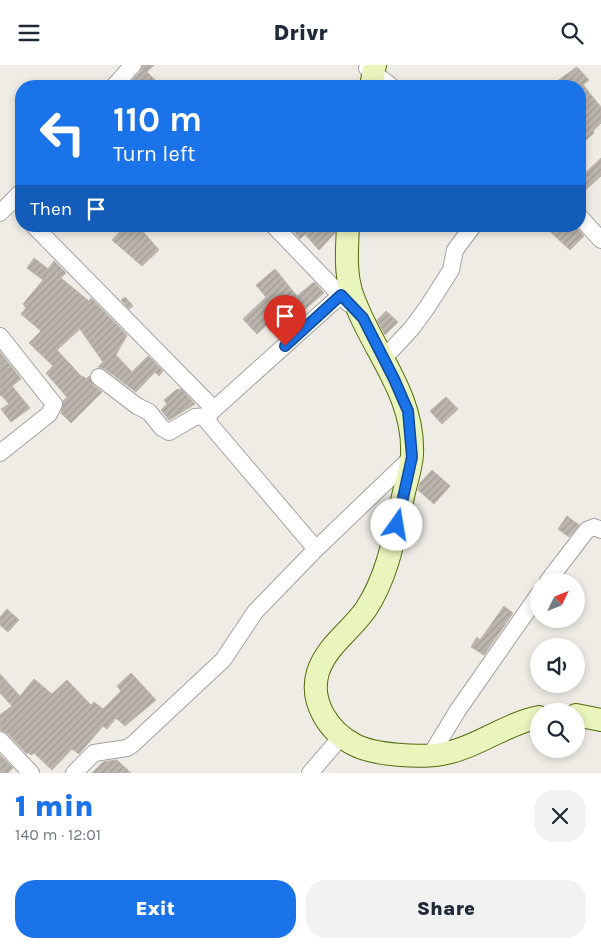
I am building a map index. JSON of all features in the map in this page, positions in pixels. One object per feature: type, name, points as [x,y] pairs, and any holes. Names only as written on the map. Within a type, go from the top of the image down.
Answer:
[{"type":"street","points":[[119,80],[133,65]]},
{"type":"street","points":[[586,224],[601,240]]},
{"type":"street","points":[[40,232],[211,413]]},
{"type":"street","points":[[280,232],[363,318]]},
{"type":"street","points":[[348,232],[349,281],[363,318],[408,411],[412,457],[390,555],[381,582],[361,617],[329,651],[318,674],[318,701],[322,714],[341,737],[356,746],[374,751],[430,756],[454,751],[504,728],[530,720]]},
{"type":"street","points":[[384,359],[412,328],[435,295],[451,270],[455,250],[468,232]]},
{"type":"street","points":[[99,377],[137,406],[149,412],[162,428],[169,432],[195,417],[211,413],[341,295]]},
{"type":"street","points":[[0,336],[54,405],[49,414],[0,453]]},
{"type":"street","points":[[211,413],[209,426],[316,549]]},
{"type":"street","points":[[74,773],[94,753],[120,750],[133,744],[223,659],[248,620],[316,549],[412,457]]},
{"type":"street","points":[[554,573],[588,530],[594,527],[601,530]]},
{"type":"street","points":[[430,756],[458,710],[530,607]]},
{"type":"street","points":[[585,717],[601,720]]},
{"type":"street","points":[[310,773],[341,737]]},
{"type":"street","points":[[0,740],[31,773]]},
{"type":"building","points":[[143,65],[154,65],[147,72],[155,80],[133,80],[140,72]]},
{"type":"building","points":[[577,67],[589,80],[586,82],[586,80],[559,80]]},
{"type":"building","points":[[586,89],[601,107],[601,123],[593,131],[594,133],[586,140]]},
{"type":"building","points":[[601,158],[601,176],[586,190],[586,172]]},
{"type":"building","points":[[119,232],[143,232],[159,250],[142,266],[112,240]]},
{"type":"building","points":[[295,232],[335,232],[319,250],[305,234],[300,239]]},
{"type":"building","points":[[550,232],[580,232],[584,236],[570,250]]},
{"type":"building","points":[[34,258],[48,269],[54,261],[66,273],[61,278],[89,301],[91,298],[127,335],[116,355],[132,372],[148,356],[163,371],[159,376],[155,372],[136,392],[105,369],[98,367],[103,362],[80,329],[57,350],[82,377],[86,379],[89,376],[93,385],[102,392],[71,423],[61,413],[63,401],[67,397],[46,373],[53,366],[29,343],[41,331],[21,314],[26,308],[23,304],[43,280],[27,268]]},
{"type":"building","points":[[275,269],[297,296],[314,282],[324,293],[296,317],[299,320],[289,329],[276,316],[257,334],[243,319],[266,297],[256,285]]},
{"type":"building","points":[[125,297],[133,306],[129,309],[121,300]]},
{"type":"building","points":[[386,311],[398,322],[385,335],[377,320]]},
{"type":"building","points":[[0,352],[21,379],[12,386],[30,408],[11,422],[1,409],[9,404],[0,396]]},
{"type":"building","points":[[181,389],[195,404],[169,420],[161,410],[167,404],[164,400],[176,390]]},
{"type":"building","points":[[446,397],[458,409],[442,424],[430,411]]},
{"type":"building","points":[[432,470],[450,486],[434,504],[418,490],[420,483]]},
{"type":"building","points":[[567,516],[579,525],[569,537],[558,529]]},
{"type":"building","points":[[504,606],[513,613],[484,655],[471,647],[477,637],[480,640]]},
{"type":"building","points":[[7,609],[19,620],[8,632],[0,625],[0,617]]},
{"type":"building","points":[[131,673],[156,700],[125,726],[116,718],[107,729],[103,726],[79,754],[72,749],[52,770],[34,753],[31,755],[28,752],[27,754],[7,733],[0,730],[0,715],[12,706],[0,693],[0,674],[20,696],[34,679],[52,694],[67,680],[91,705],[94,702],[103,709],[121,691],[117,686]]},
{"type":"building","points":[[0,755],[13,768],[8,773],[0,773]]},
{"type":"building","points":[[117,760],[131,773],[92,773],[103,762]]},
{"type":"route","points":[[285,346],[341,295],[363,318],[402,395],[411,423],[412,457],[397,525]]}]
